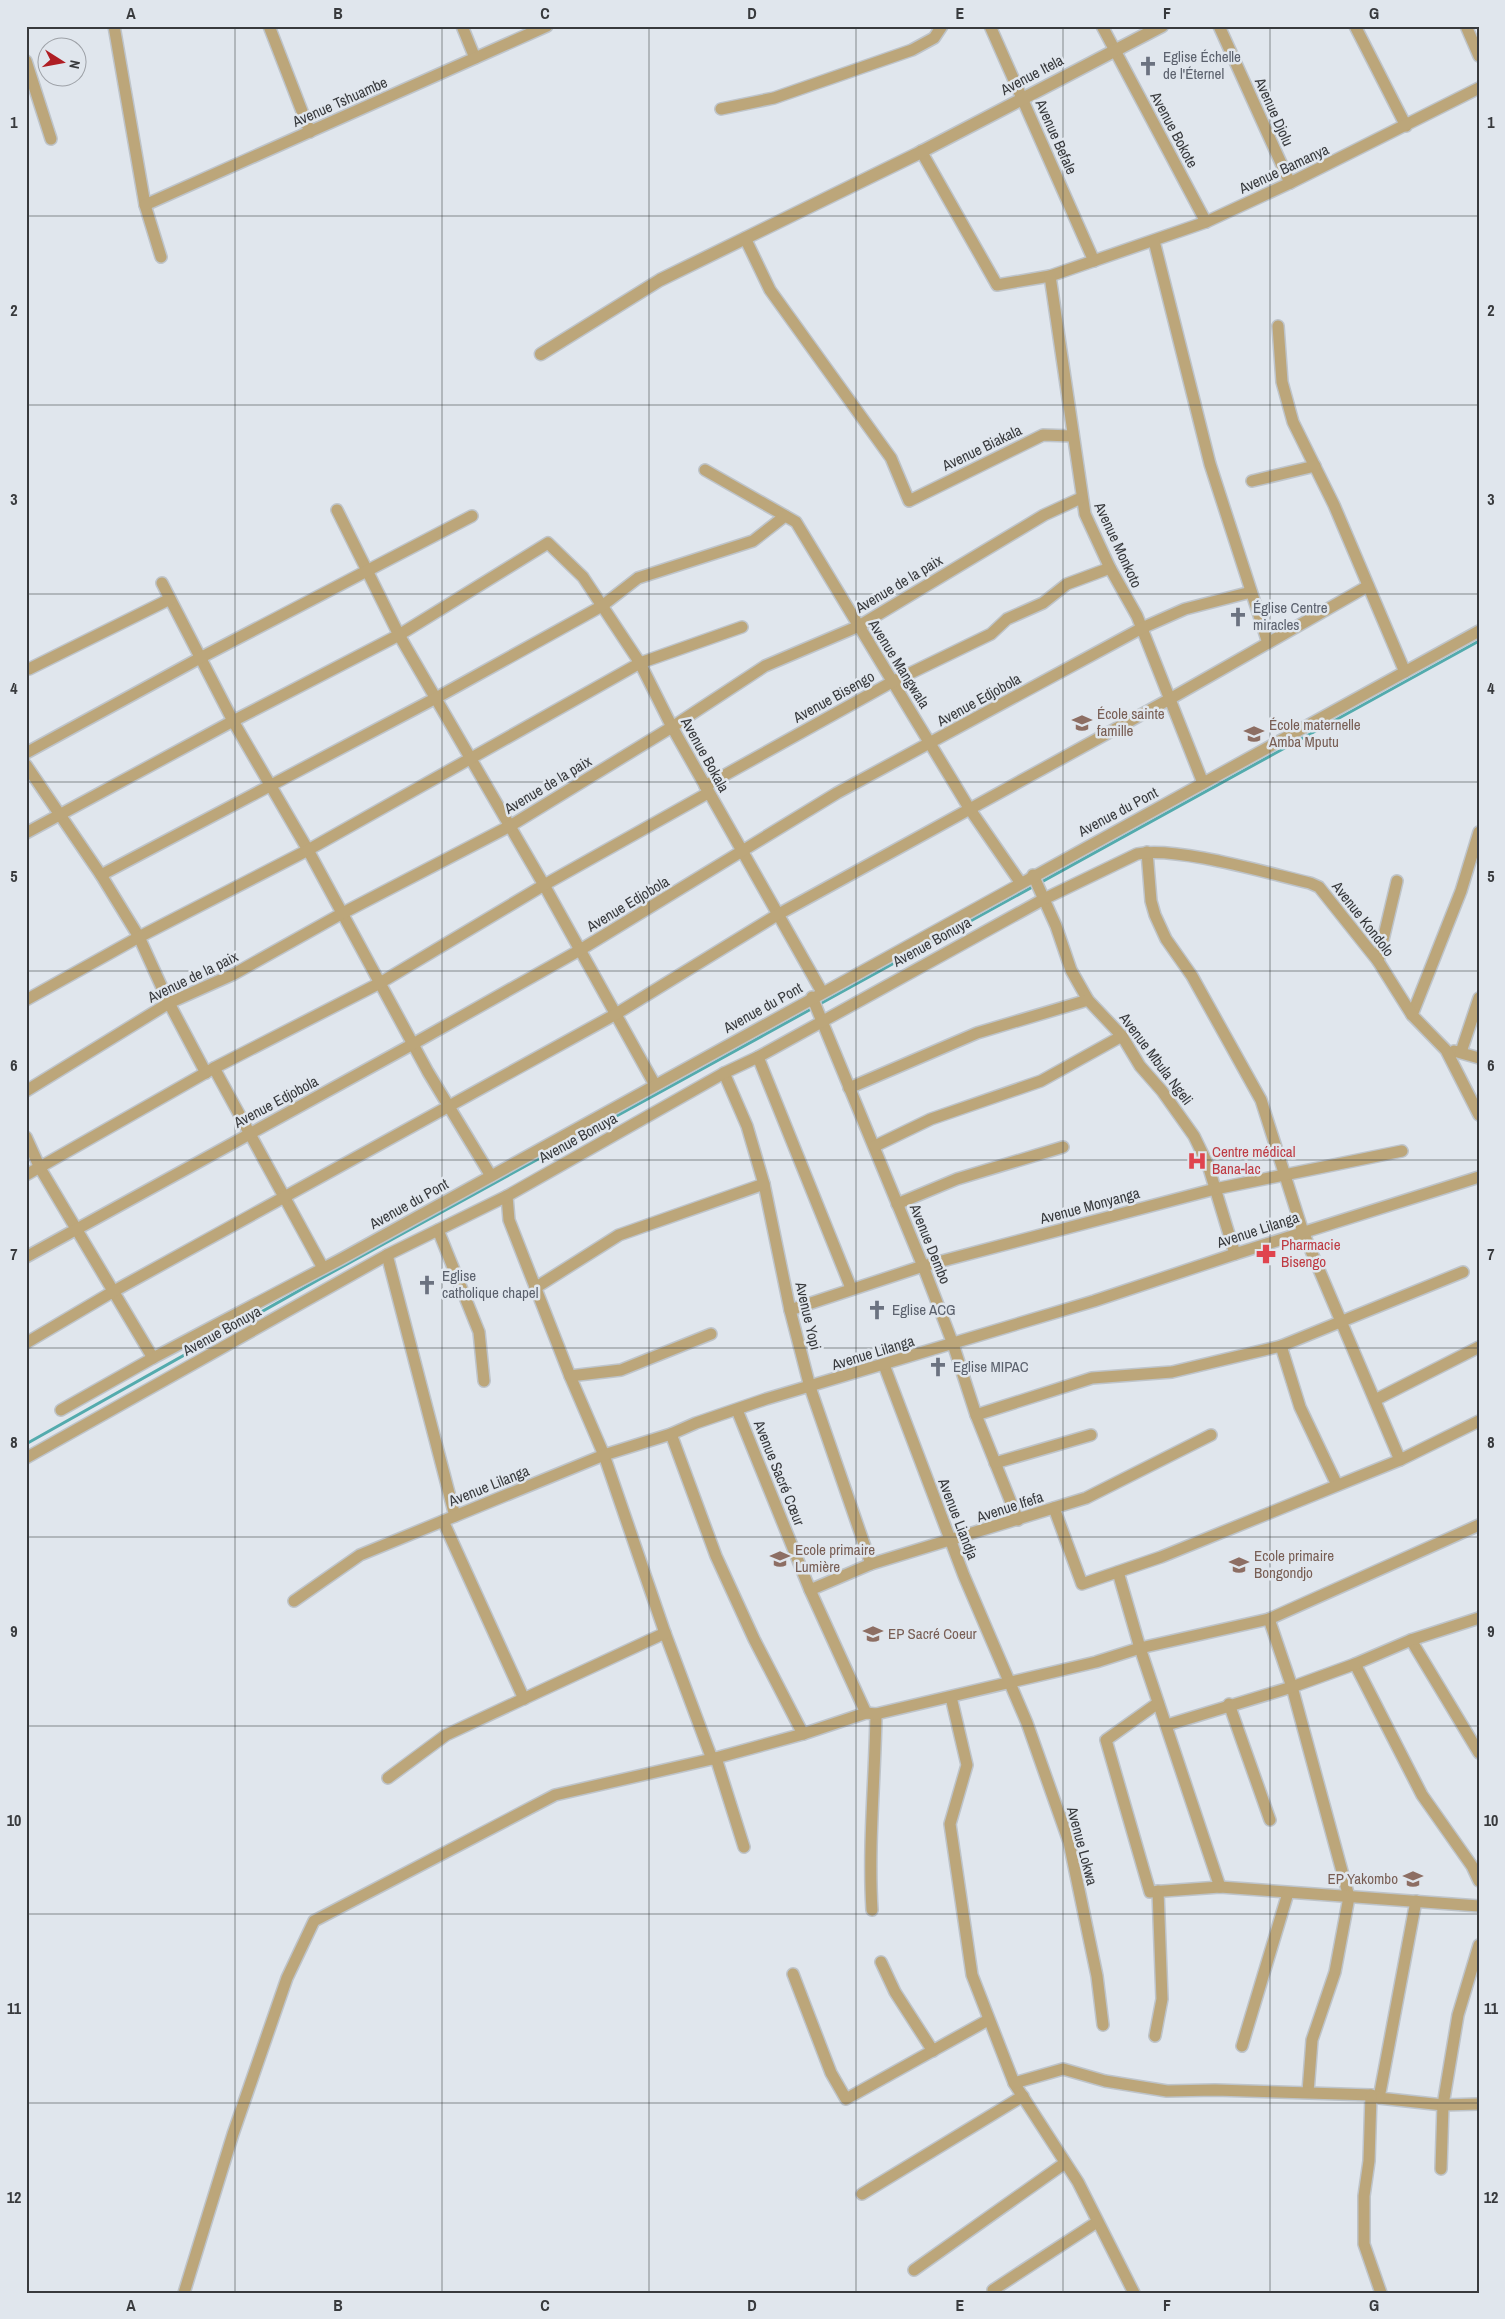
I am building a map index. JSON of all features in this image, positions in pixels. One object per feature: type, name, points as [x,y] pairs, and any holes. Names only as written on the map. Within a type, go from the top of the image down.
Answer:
[{"type":"street","points":[[114,26],[145,205],[161,258]]},
{"type":"street","points":[[269,26],[310,132]]},
{"type":"street","points":[[462,26],[475,58]]},
{"type":"street","name":"Avenue Tshuambe","points":[[145,205],[547,26]]},
{"type":"street","points":[[720,109],[774,98],[912,50],[934,38],[942,26]]},
{"type":"street","name":"Avenue Befale","points":[[990,26],[1094,261]]},
{"type":"street","name":"Avenue Bokote","points":[[1102,26],[1206,222]]},
{"type":"street","name":"Avenue Itela","points":[[541,354],[660,280],[919,152],[1162,26]]},
{"type":"street","name":"Avenue Djolu","points":[[1220,26],[1290,183]]},
{"type":"street","points":[[1355,26],[1406,126]]},
{"type":"street","points":[[1466,26],[1479,56]]},
{"type":"street","points":[[26,61],[51,139]]},
{"type":"street","name":"Avenue Bamanya","points":[[919,152],[998,285],[1050,276],[1206,222],[1290,183],[1479,88]]},
{"type":"street","name":"Avenue Biakala","points":[[745,238],[770,290],[891,458],[909,501],[1043,435],[1072,436]]},
{"type":"street","points":[[1154,241],[1210,464],[1268,643]]},
{"type":"street","name":"Avenue Monkoto","points":[[1050,276],[1081,498],[1085,514],[1110,568],[1142,628],[1168,700],[1202,784]]},
{"type":"street","points":[[1278,326],[1282,382],[1293,422],[1334,505],[1405,672]]},
{"type":"street","points":[[1252,481],[1315,466]]},
{"type":"street","name":"Avenue Mangwala","points":[[705,470],[796,522],[969,808],[1020,882]]},
{"type":"street","name":"Avenue de la paix","points":[[26,1091],[169,1003],[234,974],[341,914],[510,826],[672,727],[764,666],[858,626],[1044,515],[1081,498]]},
{"type":"street","points":[[337,510],[366,572],[399,635],[544,885],[655,1085]]},
{"type":"street","points":[[26,753],[200,658],[472,516]]},
{"type":"street","points":[[101,875],[270,784],[436,698],[602,606],[638,578],[753,541],[785,516]]},
{"type":"street","name":"Avenue Bokala","points":[[399,635],[548,543],[583,577],[640,663],[672,727],[777,915],[818,1004]]},
{"type":"street","name":"Avenue Bisengo","points":[[26,1175],[210,1071],[380,983],[707,789],[892,682],[991,634],[1007,619],[1043,603],[1067,584],[1110,568]]},
{"type":"street","points":[[162,583],[233,721],[308,850],[413,1044],[490,1176]]},
{"type":"street","points":[[26,1343],[114,1291],[616,1014],[777,915],[1168,700],[1368,586]]},
{"type":"street","name":"Avenue Edjobola","points":[[26,1257],[580,950],[837,793],[1142,628],[1185,609],[1251,592]]},
{"type":"street","points":[[30,669],[170,599]]},
{"type":"street","points":[[26,1000],[139,937],[308,850],[640,663],[742,627]]},
{"type":"street","name":"Avenue du Pont","points":[[61,1410],[152,1358],[323,1268],[655,1085],[818,1004],[1020,882],[1038,886],[1202,784],[1479,631]]},
{"type":"street","points":[[26,833],[233,721],[399,635]]},
{"type":"street","points":[[26,765],[101,875],[139,937],[169,1003],[250,1132],[323,1268]]},
{"type":"street","points":[[1412,1015],[1461,891],[1479,832]]},
{"type":"street","points":[[1147,852],[1151,900],[1166,939],[1196,984],[1261,1100],[1304,1232],[1400,1460]]},
{"type":"street","name":"Avenue Bonuya","points":[[26,1458],[387,1255],[507,1196],[724,1073],[758,1057],[818,1004],[1038,886],[1147,852]]},
{"type":"street","name":"Avenue Kondolo","points":[[1147,852],[1187,856],[1310,882],[1319,887],[1378,961],[1412,1015],[1446,1050],[1479,1116]]},
{"type":"street","points":[[1378,961],[1397,881]]},
{"type":"street","name":"Avenue Mbula Ngeli","points":[[1038,886],[1056,926],[1071,970],[1088,1000],[1122,1036],[1140,1066],[1162,1091],[1194,1136],[1208,1165],[1235,1254]]},
{"type":"street","points":[[1461,1052],[1479,998]]},
{"type":"street","points":[[849,1088],[977,1033],[1088,1000]]},
{"type":"street","name":"Avenue Dembo","points":[[818,1004],[849,1088],[923,1266],[953,1344],[976,1415],[1018,1520]]},
{"type":"street","points":[[874,1146],[931,1119],[1041,1081],[1122,1036]]},
{"type":"street","points":[[1446,1050],[1461,1052],[1479,1058]]},
{"type":"street","points":[[758,1057],[851,1288]]},
{"type":"street","name":"Avenue Yopi","points":[[724,1073],[747,1126],[764,1184],[790,1310],[810,1387],[871,1564]]},
{"type":"street","points":[[26,1137],[40,1168],[152,1358]]},
{"type":"street","points":[[897,1204],[957,1178],[1063,1148]]},
{"type":"street","name":"Avenue Monyanga","points":[[790,1310],[851,1288],[923,1266],[1214,1189],[1402,1151]]},
{"type":"street","name":"Avenue Lilanga","points":[[294,1601],[360,1555],[604,1455],[671,1434],[696,1423],[1094,1301],[1235,1254],[1479,1177]]},
{"type":"street","points":[[535,1288],[619,1235],[764,1184]]},
{"type":"street","points":[[507,1196],[509,1220],[570,1376],[604,1455],[665,1633],[714,1759],[744,1847]]},
{"type":"street","points":[[438,1230],[479,1332],[484,1381]]},
{"type":"street","points":[[387,1255],[455,1516]]},
{"type":"street","points":[[976,1415],[1092,1378],[1172,1372],[1281,1346],[1463,1272]]},
{"type":"street","points":[[570,1376],[621,1370],[711,1334]]},
{"type":"street","points":[[1281,1346],[1300,1407],[1337,1485]]},
{"type":"street","points":[[1375,1400],[1479,1347]]},
{"type":"street","name":"Avenue Liandja","points":[[884,1365],[950,1541],[1010,1682]]},
{"type":"street","name":"Avenue Sacré Cœur","points":[[737,1410],[810,1590],[871,1714]]},
{"type":"street","points":[[1054,1508],[1082,1584],[1161,1558],[1400,1460],[1479,1421]]},
{"type":"street","points":[[671,1434],[716,1556],[754,1639],[803,1734]]},
{"type":"street","points":[[995,1463],[1092,1435]]},
{"type":"street","name":"Avenue Ifefa","points":[[810,1590],[871,1564],[1086,1498],[1211,1435]]},
{"type":"street","points":[[443,1521],[524,1699]]},
{"type":"street","points":[[184,2293],[233,2134],[284,1987],[314,1921],[554,1795],[714,1759],[871,1714],[951,1697],[1096,1662],[1140,1648],[1269,1619],[1479,1525]]},
{"type":"street","points":[[1118,1572],[1140,1648],[1220,1887]]},
{"type":"street","points":[[1269,1619],[1292,1686],[1349,1897],[1335,1972],[1312,2040],[1308,2092]]},
{"type":"street","points":[[1167,1725],[1356,1664],[1411,1640],[1477,1622]]},
{"type":"street","points":[[388,1778],[446,1735],[665,1633]]},
{"type":"street","points":[[1411,1640],[1479,1753]]},
{"type":"street","points":[[1356,1664],[1422,1795],[1472,1866],[1479,1881]]},
{"type":"street","name":"Avenue Lokwa","points":[[1010,1682],[1069,1842],[1097,1976],[1103,2025]]},
{"type":"street","points":[[951,1697],[967,1765],[950,1824],[972,1975],[1014,2083],[1078,2182],[1134,2293]]},
{"type":"street","points":[[1158,1703],[1106,1740],[1150,1892],[1220,1887],[1479,1906]]},
{"type":"street","points":[[1229,1704],[1270,1820]]},
{"type":"street","points":[[871,1714],[875,1787],[869,1869],[872,1910]]},
{"type":"street","points":[[1155,2036],[1162,1999],[1158,1891]]},
{"type":"street","points":[[1242,2046],[1288,1892]]},
{"type":"street","points":[[1381,2293],[1364,2244],[1364,2196],[1375,2096],[1416,1901]]},
{"type":"street","points":[[1440,2169],[1443,2105],[1458,2015],[1479,1945]]},
{"type":"street","points":[[881,1962],[895,1992],[933,2050]]},
{"type":"street","points":[[793,1974],[831,2072],[846,2099],[988,2020]]},
{"type":"street","points":[[1014,2083],[1063,2069],[1105,2081],[1167,2091],[1308,2092],[1375,2096],[1443,2105],[1479,2104]]},
{"type":"street","points":[[862,2194],[1023,2096]]},
{"type":"street","points":[[914,2270],[1065,2163]]},
{"type":"street","points":[[993,2290],[1097,2222]]},
{"type":"waterway","points":[[818,1005],[1479,641]]},
{"type":"waterway","points":[[26,1444],[318,1280],[813,1008]]},
{"type":"place","name":"Eglise Échelle de l'Éternel","points":[[1148,66]]},
{"type":"place","name":"Église Centre miracles","points":[[1238,617]]},
{"type":"place","name":"École sainte famille","points":[[1082,723]]},
{"type":"place","name":"École maternelle Amba Mputu","points":[[1254,734]]},
{"type":"place","name":"Centre médical Bana-lac","points":[[1197,1161]]},
{"type":"place","name":"Pharmacie Bisengo","points":[[1266,1254]]},
{"type":"place","name":"Eglise catholique chapel","points":[[427,1285]]},
{"type":"place","name":"Eglise ACG","points":[[877,1310]]},
{"type":"place","name":"Eglise MIPAC","points":[[938,1367]]},
{"type":"place","name":"Ecole primaire Lumière","points":[[780,1559]]},
{"type":"place","name":"Ecole primaire Bongondjo","points":[[1239,1565]]},
{"type":"place","name":"EP Sacré Coeur","points":[[873,1634]]},
{"type":"place","name":"EP Yakombo","points":[[1413,1879]]}]
